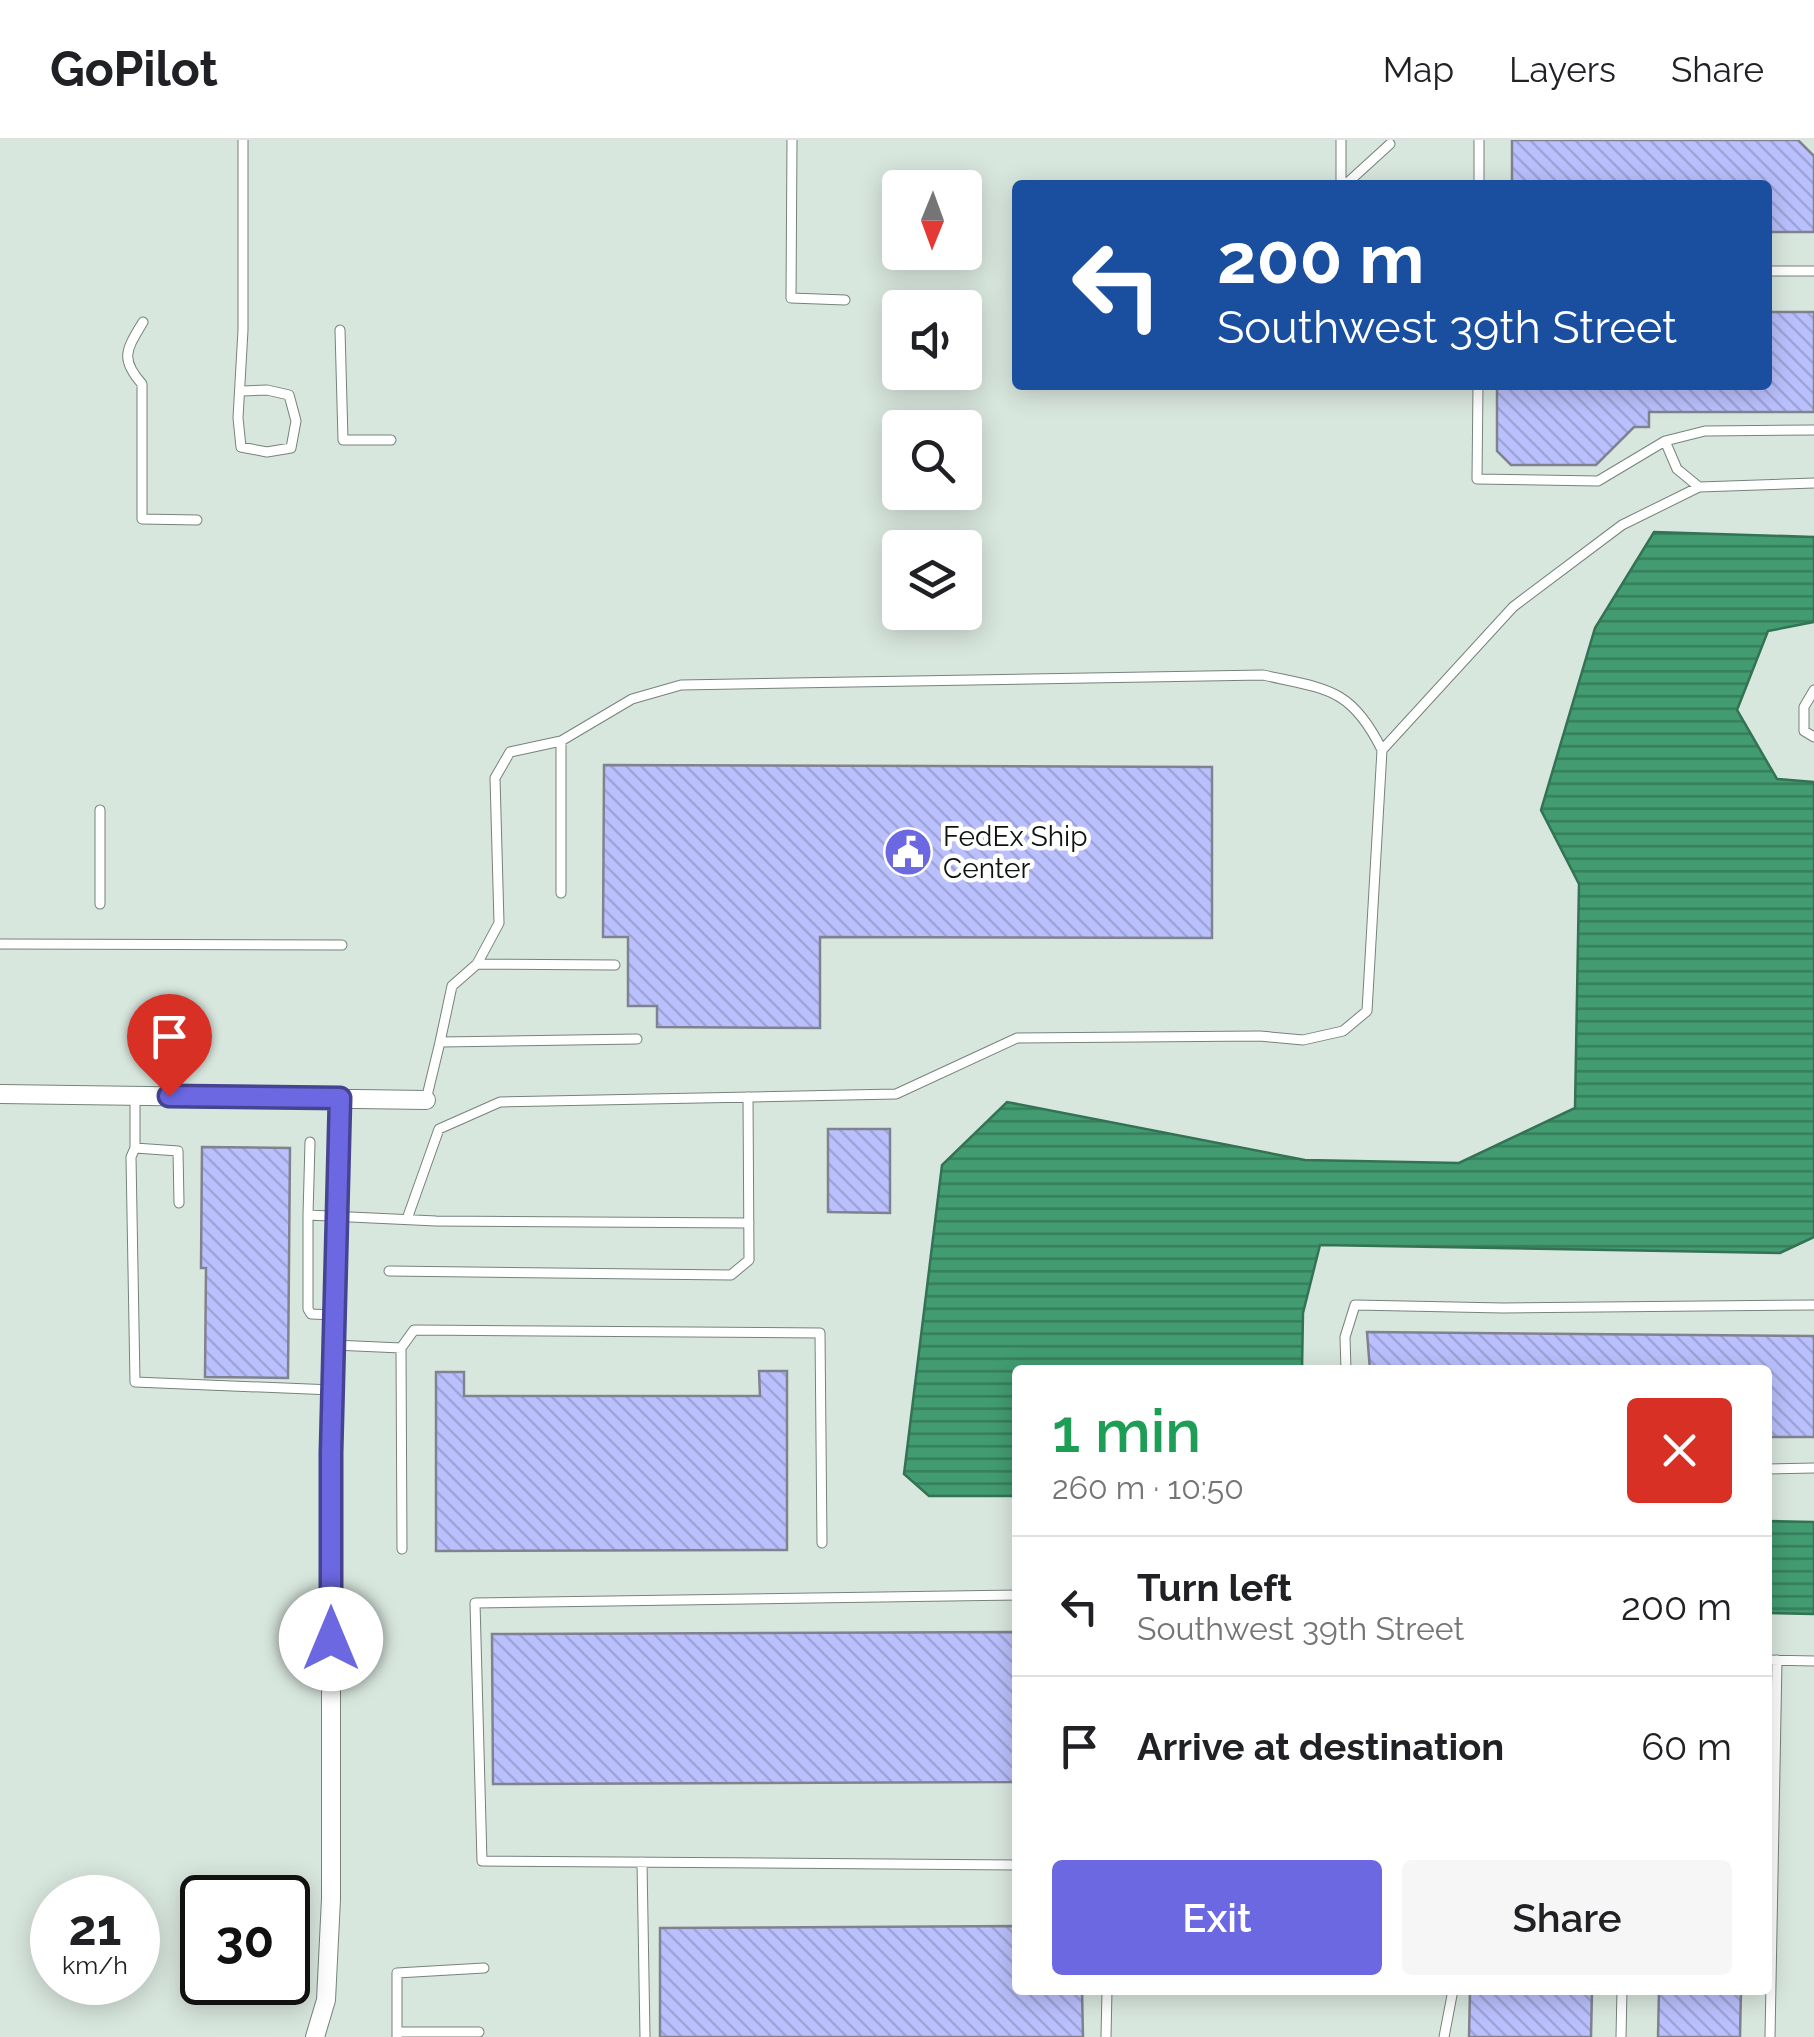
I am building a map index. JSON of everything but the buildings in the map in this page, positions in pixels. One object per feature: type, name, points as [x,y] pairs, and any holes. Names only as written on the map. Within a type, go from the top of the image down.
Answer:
[{"type":"street","points":[[0,1094],[426,1100]]},
{"type":"street","points":[[315,2037],[326,2000],[331,1899],[333,1390],[340,1098]]},
{"type":"lane","points":[[242,140],[242,391],[238,418],[241,447],[267,452],[291,448],[296,420],[289,394],[242,391]]},
{"type":"lane","points":[[792,140],[791,298],[845,300]]},
{"type":"lane","points":[[1341,140],[1343,180]]},
{"type":"lane","points":[[1479,140],[1479,180]]},
{"type":"lane","points":[[1349,180],[1390,144]]},
{"type":"lane","points":[[1772,271],[1814,271]]},
{"type":"lane","points":[[143,322],[127,350],[128,369],[142,384],[142,519],[197,520]]},
{"type":"lane","points":[[340,330],[343,440],[390,440]]},
{"type":"lane","points":[[1478,390],[1477,479],[1598,481],[1666,441],[1705,431],[1814,430]]},
{"type":"lane","points":[[1666,441],[1677,469],[1699,486]]},
{"type":"lane","points":[[1382,750],[1513,607],[1622,525],[1699,486],[1814,482]]},
{"type":"lane","points":[[407,1219],[439,1129],[500,1102],[896,1094],[1017,1038],[1260,1036],[1303,1040],[1343,1030],[1367,1011],[1382,750],[1365,717],[1329,689],[1263,675],[680,685],[632,700],[561,741],[510,752],[495,778],[499,923],[477,964],[452,986],[426,1100]]},
{"type":"lane","points":[[1814,690],[1804,707],[1804,731],[1814,737]]},
{"type":"lane","points":[[561,741],[561,894]]},
{"type":"lane","points":[[100,810],[100,904]]},
{"type":"lane","points":[[0,944],[342,945]]},
{"type":"lane","points":[[477,964],[615,965]]},
{"type":"lane","points":[[440,1042],[637,1039]]},
{"type":"lane","points":[[135,1096],[135,1148],[131,1157],[135,1382],[333,1390]]},
{"type":"lane","points":[[389,1270],[731,1275],[749,1260],[748,1097]]},
{"type":"lane","points":[[310,1142],[308,1309],[312,1314],[335,1316]]},
{"type":"lane","points":[[135,1148],[178,1151],[179,1202]]},
{"type":"lane","points":[[308,1215],[749,1223]]},
{"type":"lane","points":[[1346,1365],[1345,1337],[1355,1305],[1814,1305]]},
{"type":"lane","points":[[402,1549],[401,1348],[414,1330],[820,1333],[822,1543]]},
{"type":"lane","points":[[334,1345],[401,1348]]},
{"type":"lane","points":[[1772,1469],[1814,1468]]},
{"type":"lane","points":[[1012,1595],[475,1603],[482,1861],[1012,1865]]},
{"type":"lane","points":[[1772,1660],[1814,1661]]},
{"type":"lane","points":[[642,1862],[645,2037]]},
{"type":"lane","points":[[478,2032],[397,2035],[397,1973],[484,1968]]},
{"type":"lane","points":[[1106,1995],[1106,2037]]},
{"type":"lane","points":[[1444,2037],[1451,1995]]},
{"type":"lane","points":[[1621,2037],[1622,1995]]},
{"type":"lane","points":[[1770,1995],[1770,2037]]},
{"type":"shaded area","points":[[1654,532],[1814,537],[1814,622],[1768,631],[1737,710],[1777,779],[1814,782],[1814,1237],[1780,1253],[1320,1245],[1303,1313],[1302,1365],[1012,1365],[1012,1496],[929,1496],[904,1474],[942,1165],[1007,1102],[1305,1160],[1459,1163],[1575,1108],[1579,884],[1541,810],[1595,628]]},
{"type":"shaded area","points":[[1772,1521],[1814,1522],[1814,1614],[1772,1613]]},
{"type":"place","name":"FedEx Ship Center","points":[[908,852]]},
{"type":"route","points":[[169,1096],[340,1098],[331,1453],[331,1639]]}]
